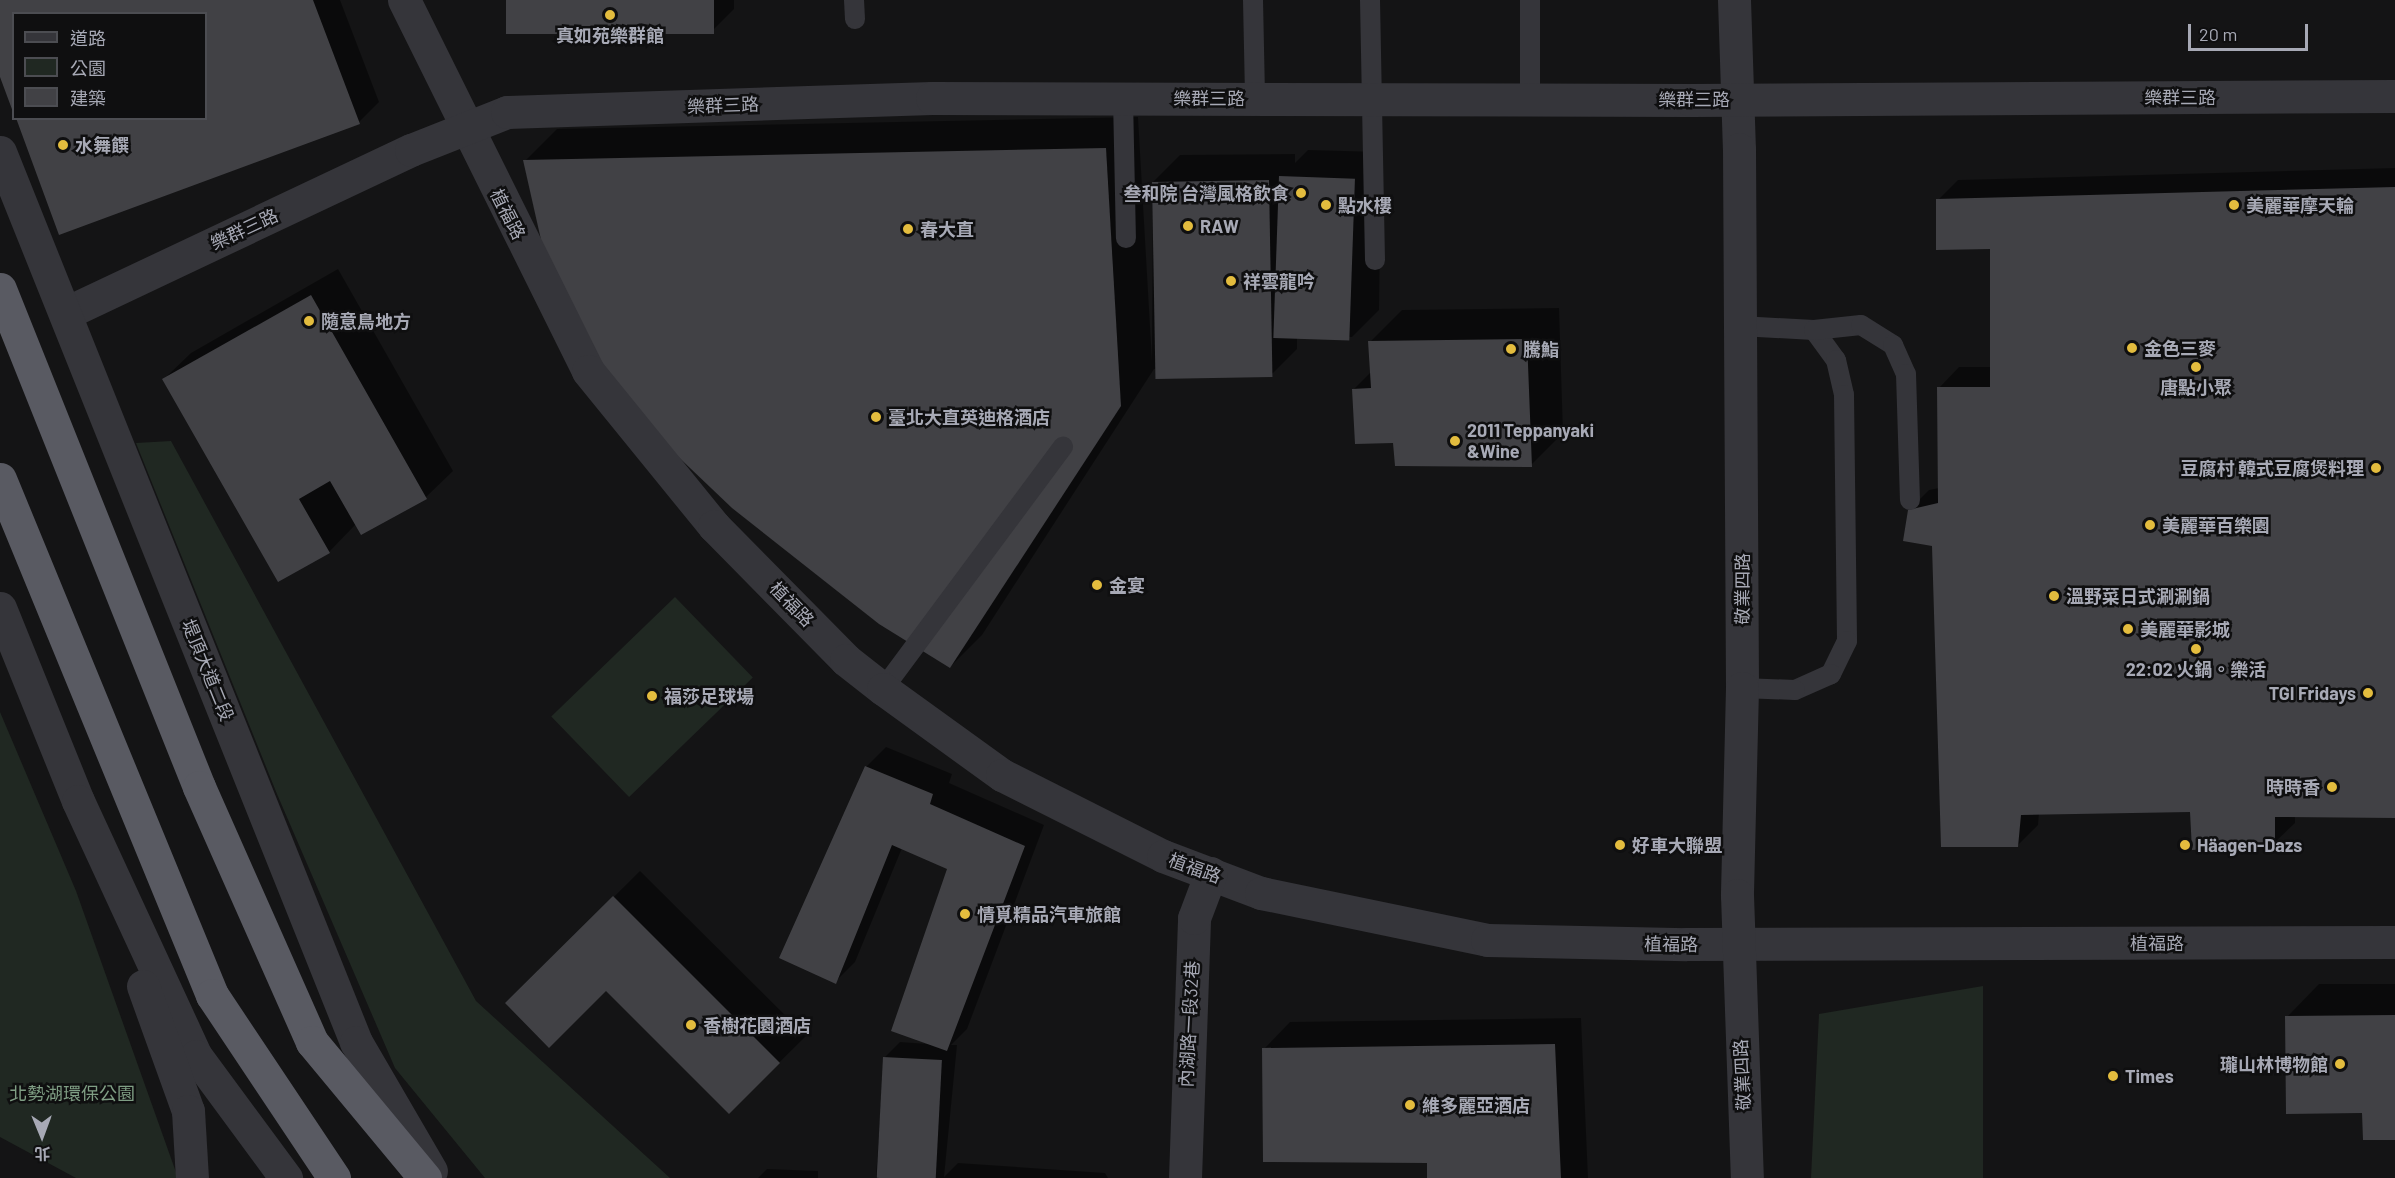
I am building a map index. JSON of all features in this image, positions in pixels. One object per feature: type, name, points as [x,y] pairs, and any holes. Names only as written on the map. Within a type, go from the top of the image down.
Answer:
[{"type":"highway","points":[[0,289],[199,787],[312,1042],[425,1178]]},
{"type":"highway","points":[[0,479],[212,995],[334,1178]]},
{"type":"street","name":"植福路","points":[[404,0],[588,371],[714,526],[846,660],[883,689],[1002,775],[1163,856],[1261,893],[1486,940],[1738,944],[2395,942]]},
{"type":"street","name":"敬業四路","points":[[1734,0],[1738,100],[1742,688],[1738,944],[1747,1178]]},
{"type":"street","name":"樂群三路","points":[[66,313],[411,150],[507,112],[932,98],[1530,97],[1738,100],[2395,96]]},
{"type":"street","name":"堤頂大道二段","points":[[0,152],[356,1042],[435,1178]]},
{"type":"street","points":[[0,608],[78,801],[188,1111],[192,1178]]},
{"type":"street","points":[[78,801],[196,1056],[286,1178]]},
{"type":"street","name":"內湖路一段32巷","points":[[1185,1178],[1194,918],[1211,873]]},
{"type":"lane","points":[[1253,0],[1255,98]]},
{"type":"lane","points":[[1370,0],[1374,97],[1375,260]]},
{"type":"lane","points":[[1530,0],[1530,97]]},
{"type":"lane","points":[[1123,98],[1126,238]]},
{"type":"lane","points":[[1740,326],[1814,330],[1861,325],[1893,345],[1906,374],[1910,500]]},
{"type":"lane","points":[[1742,688],[1795,690],[1831,674],[1847,641],[1844,395],[1836,360],[1814,330]]},
{"type":"lane","points":[[883,689],[1063,447]]},
{"type":"green space","points":[[171,441],[476,1001],[670,1178],[485,1178],[395,1068],[277,794],[136,443]]},
{"type":"green space","name":"福莎足球場","points":[[675,597],[753,678],[629,797],[551,716]]},
{"type":"green space","name":"北勢湖環保公園","points":[[0,712],[76,891],[178,1178],[76,1178],[0,1137]]},
{"type":"green space","points":[[1983,986],[1983,1178],[1811,1178],[1819,1014]]},
{"type":"building","points":[[0,0],[313,0],[360,124],[59,235],[17,120],[207,120],[207,12],[12,12],[12,109],[0,77]]},
{"type":"building","name":"真如苑樂群館","points":[[506,0],[714,0],[714,34],[506,34]]},
{"type":"building","name":"臺北大直英迪格酒店","points":[[1106,148],[1121,406],[950,668],[879,624],[732,508],[648,428],[590,355],[544,253],[523,160]]},
{"type":"building","points":[[1279,176],[1355,179],[1349,341],[1273,338]]},
{"type":"building","points":[[1269,180],[1272,377],[1155,379],[1152,182]]},
{"type":"building","name":"美麗華百樂園","points":[[2395,187],[2395,818],[2275,817],[2275,845],[2192,850],[2190,812],[2021,815],[2018,847],[1941,847],[1932,546],[1903,541],[1908,510],[1938,503],[1937,387],[1990,387],[1990,249],[1936,250],[1936,199]]},
{"type":"building","points":[[311,295],[427,499],[361,535],[330,481],[299,499],[330,553],[278,582],[162,379]]},
{"type":"building","points":[[1527,339],[1532,467],[1395,466],[1393,443],[1355,444],[1352,389],[1371,388],[1368,341]]},
{"type":"building","name":"情覓精品汽車旅館","points":[[865,766],[933,794],[930,804],[1025,846],[947,1051],[891,1031],[947,869],[892,845],[836,984],[779,958]]},
{"type":"building","name":"香樹花園酒店","points":[[613,896],[780,1063],[729,1114],[606,991],[549,1048],[505,1003]]},
{"type":"building","name":"瓏山林博物館","points":[[2395,1015],[2395,1140],[2363,1140],[2362,1113],[2286,1114],[2285,1016]]},
{"type":"building","name":"維多麗亞酒店","points":[[1555,1044],[1561,1178],[1427,1178],[1427,1163],[1263,1162],[1262,1048]]},
{"type":"building","points":[[883,1057],[942,1060],[936,1178],[877,1178]]},
{"type":"place","name":"真如苑樂群館","points":[[610,15]]},
{"type":"place","name":"水舞饌","points":[[63,145]]},
{"type":"place","name":"叁和院 台灣風格飲食","points":[[1301,193]]},
{"type":"place","name":"點水樓","points":[[1326,205]]},
{"type":"place","name":"美麗華摩天輪","points":[[2234,205]]},
{"type":"place","name":"RAW","points":[[1188,226]]},
{"type":"place","name":"春大直","points":[[908,229]]},
{"type":"place","name":"祥雲龍吟","points":[[1231,281]]},
{"type":"place","name":"隨意鳥地方","points":[[309,321]]},
{"type":"place","name":"金色三麥","points":[[2132,348]]},
{"type":"place","name":"騰鮨","points":[[1511,349]]},
{"type":"place","name":"唐點小聚","points":[[2196,367]]},
{"type":"place","name":"臺北大直英迪格酒店","points":[[876,417]]},
{"type":"place","name":"2011 Teppanyaki &Wine","points":[[1455,441]]},
{"type":"place","name":"豆腐村 韓式豆腐煲料理","points":[[2376,468]]},
{"type":"place","name":"美麗華百樂園","points":[[2150,525]]},
{"type":"place","name":"金宴","points":[[1097,585]]},
{"type":"place","name":"溫野菜日式涮涮鍋","points":[[2054,596]]},
{"type":"place","name":"美麗華影城","points":[[2128,629]]},
{"type":"place","name":"22:02 火鍋。樂活","points":[[2196,649]]},
{"type":"place","name":"TGI Fridays","points":[[2368,693]]},
{"type":"place","name":"福莎足球場","points":[[652,696]]},
{"type":"place","name":"時時香","points":[[2332,787]]},
{"type":"place","name":"好車大聯盟","points":[[1620,845]]},
{"type":"place","name":"Häagen-Dazs","points":[[2185,845]]},
{"type":"place","name":"情覓精品汽車旅館","points":[[965,914]]},
{"type":"place","name":"香樹花園酒店","points":[[691,1025]]},
{"type":"place","name":"瓏山林博物館","points":[[2340,1064]]},
{"type":"place","name":"Times","points":[[2113,1076]]},
{"type":"place","name":"維多麗亞酒店","points":[[1410,1105]]}]
